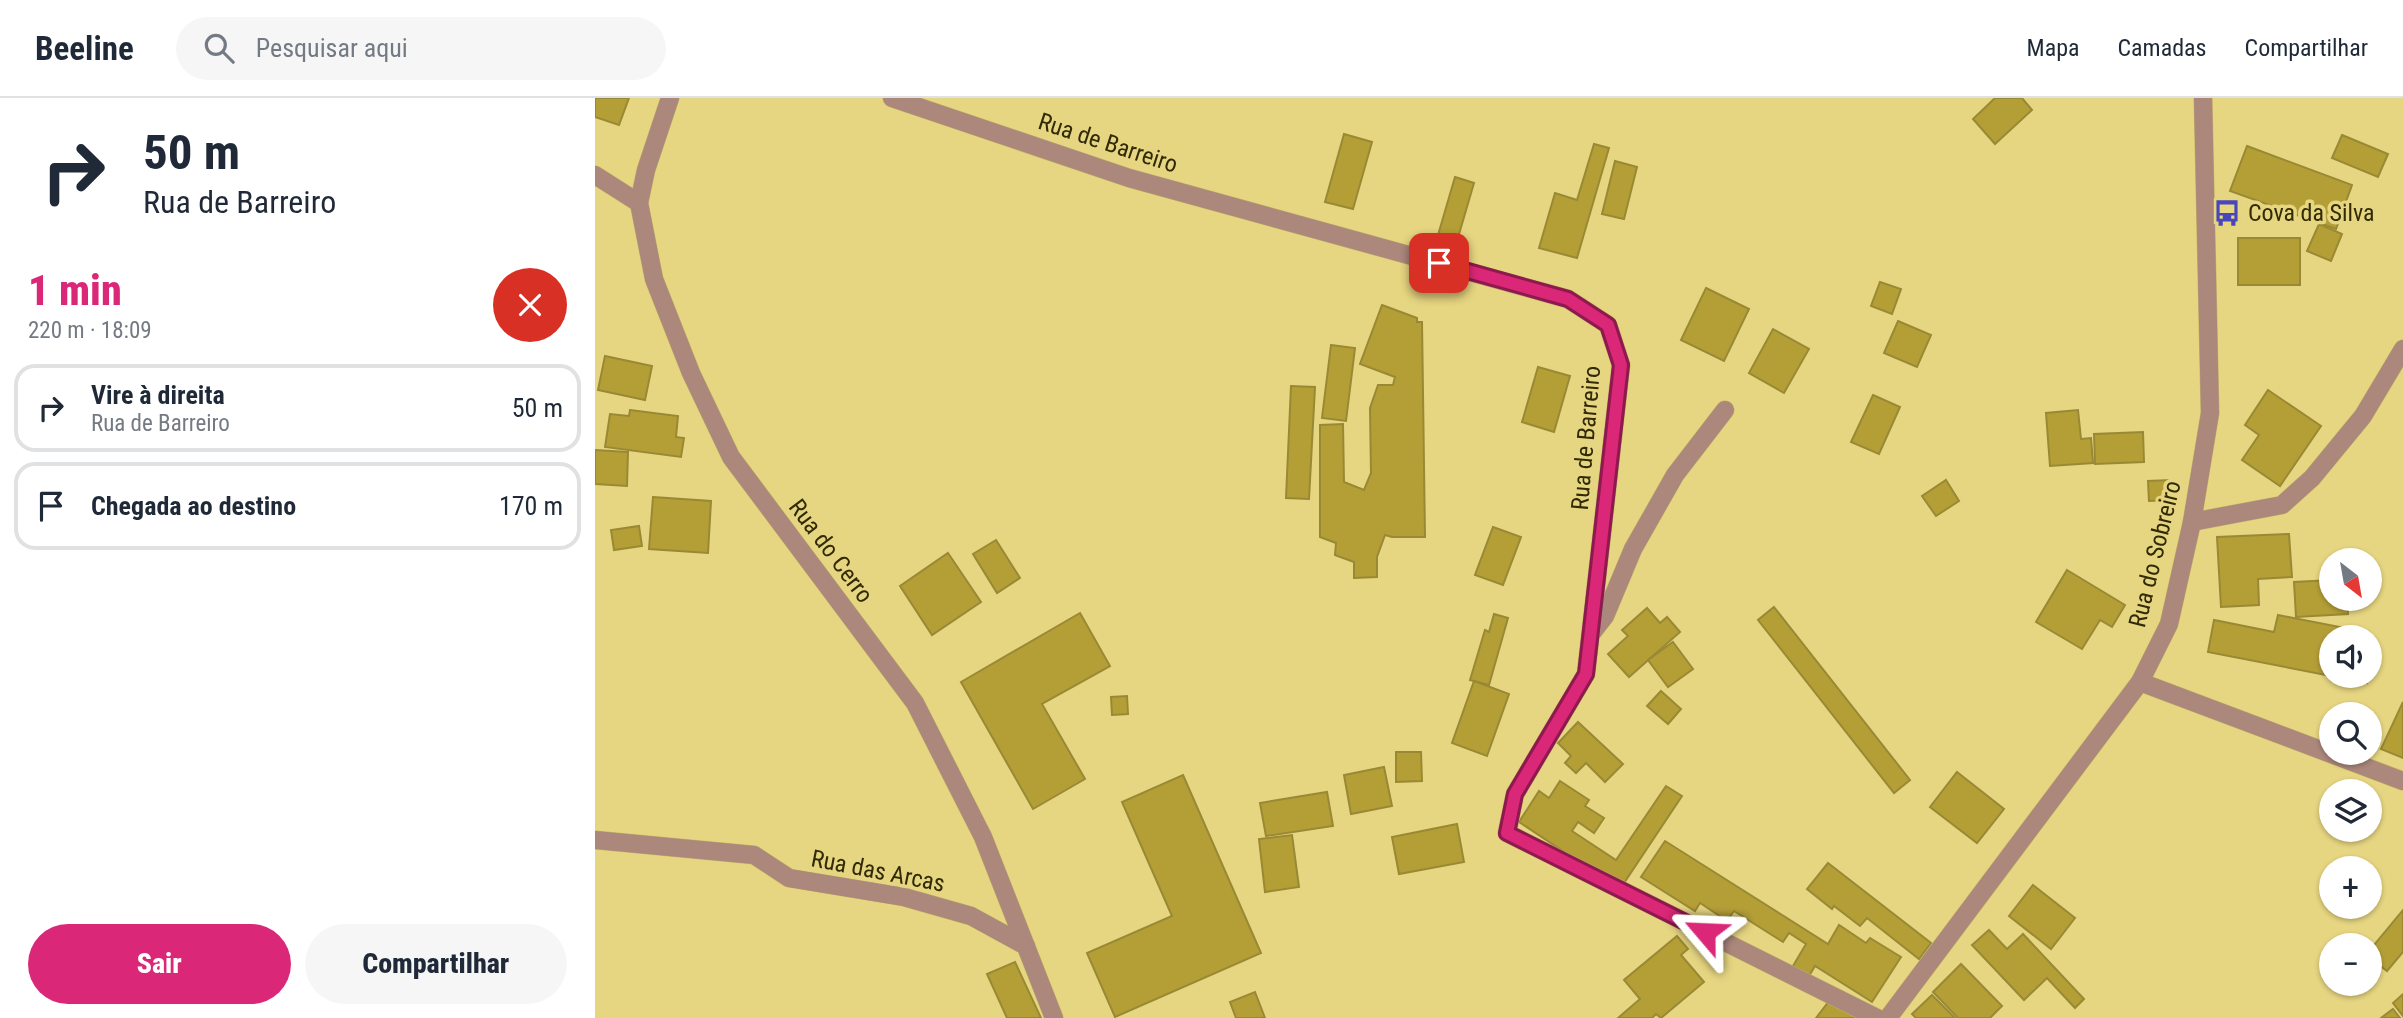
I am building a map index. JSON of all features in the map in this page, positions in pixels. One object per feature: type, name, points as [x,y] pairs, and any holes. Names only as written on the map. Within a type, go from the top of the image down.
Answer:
[{"type":"street","name":"Rua do Cerro","points":[[670,98],[646,170],[639,203],[654,279],[691,373],[731,457],[915,702],[983,837],[1054,1018]]},
{"type":"street","name":"Rua de Barreiro","points":[[892,98],[1129,178],[1568,299],[1608,325],[1621,365],[1586,674],[1515,794],[1507,833],[1877,1018]]},
{"type":"street","points":[[2190,98],[2203,119]]},
{"type":"street","name":"Rua do Sobreiro","points":[[1888,1018],[2140,682],[2169,624],[2192,522],[2210,413],[2203,98]]},
{"type":"street","points":[[595,174],[639,203]]},
{"type":"street","points":[[2192,522],[2282,505],[2312,478],[2363,416],[2403,349]]},
{"type":"street","points":[[1590,634],[1605,616],[1633,549],[1675,475],[1725,410]]},
{"type":"street","points":[[2140,682],[2403,781]]},
{"type":"street","name":"Rua das Arcas","points":[[595,839],[754,855],[789,878],[904,897],[971,916],[1026,946]]},
{"type":"building","points":[[595,98],[629,98],[619,125],[595,117]]},
{"type":"building","points":[[1995,98],[2022,98],[2032,110],[1995,144],[1973,119]]},
{"type":"building","points":[[1344,134],[1372,142],[1353,209],[1325,202]]},
{"type":"building","points":[[2342,135],[2388,154],[2378,177],[2332,158]]},
{"type":"building","points":[[1594,144],[1609,148],[1577,258],[1539,248],[1555,193],[1577,200]]},
{"type":"building","points":[[2247,146],[2352,185],[2336,229],[2230,191]]},
{"type":"building","points":[[1615,161],[1637,167],[1624,219],[1602,214]]},
{"type":"building","points":[[1455,177],[1474,183],[1457,241],[1438,235]]},
{"type":"building","points":[[2319,224],[2342,234],[2331,261],[2307,251]]},
{"type":"building","points":[[2238,238],[2300,238],[2300,285],[2238,285]]},
{"type":"building","points":[[1880,282],[1901,289],[1892,314],[1871,306]]},
{"type":"building","points":[[1706,288],[1749,309],[1724,361],[1681,340]]},
{"type":"building","points":[[1382,305],[1422,322],[1425,537],[1385,535],[1377,557],[1377,577],[1354,578],[1354,562],[1335,555],[1336,543],[1320,537],[1320,425],[1343,424],[1344,482],[1364,490],[1371,473],[1370,408],[1378,385],[1393,385],[1395,377],[1360,364]]},
{"type":"building","points":[[1898,321],[1931,335],[1917,367],[1884,353]]},
{"type":"building","points":[[1773,329],[1809,349],[1784,393],[1749,373]]},
{"type":"building","points":[[1331,345],[1355,348],[1346,421],[1322,418]]},
{"type":"building","points":[[605,356],[652,366],[645,400],[598,390]]},
{"type":"building","points":[[1538,367],[1570,376],[1554,432],[1522,422]]},
{"type":"building","points":[[1291,386],[1315,387],[1309,499],[1286,498]]},
{"type":"building","points":[[2268,390],[2321,426],[2280,486],[2242,460],[2259,435],[2245,425]]},
{"type":"building","points":[[1873,395],[1900,407],[1879,454],[1851,442]]},
{"type":"building","points":[[630,410],[678,416],[676,437],[684,438],[681,457],[605,447],[610,414],[629,416]]},
{"type":"building","points":[[2078,410],[2081,439],[2091,438],[2093,463],[2050,466],[2046,413]]},
{"type":"building","points":[[2143,432],[2144,462],[2095,464],[2094,434]]},
{"type":"building","points":[[595,450],[628,452],[627,486],[595,484]]},
{"type":"building","points":[[1946,480],[1959,501],[1936,516],[1922,496]]},
{"type":"building","points":[[2171,480],[2172,500],[2149,501],[2148,481]]},
{"type":"building","points":[[653,497],[711,501],[708,553],[649,549]]},
{"type":"building","points":[[639,526],[642,546],[614,550],[611,530]]},
{"type":"building","points":[[1493,527],[1521,537],[1503,585],[1475,575]]},
{"type":"building","points":[[2289,534],[2292,577],[2258,579],[2259,605],[2221,607],[2217,537]]},
{"type":"building","points":[[996,540],[1020,578],[997,593],[973,554]]},
{"type":"building","points":[[948,553],[981,602],[932,635],[900,586]]},
{"type":"building","points":[[2067,570],[2125,605],[2112,627],[2100,620],[2082,649],[2036,622]]},
{"type":"building","points":[[2319,581],[2319,611],[2348,611],[2348,614],[2296,617],[2294,582]]},
{"type":"building","points":[[1774,607],[1910,780],[1894,793],[1758,620]]},
{"type":"building","points":[[1647,608],[1660,623],[1667,617],[1680,632],[1629,677],[1608,654],[1628,636],[1622,630]]},
{"type":"building","points":[[1080,613],[1110,666],[1042,704],[1085,779],[1033,809],[961,682]]},
{"type":"building","points":[[1494,614],[1508,618],[1489,685],[1470,680],[1485,630],[1489,632]]},
{"type":"building","points":[[2278,615],[2329,625],[2319,625],[2319,674],[2208,652],[2214,620],[2274,632]]},
{"type":"building","points":[[1673,642],[1693,669],[1668,687],[1648,660]]},
{"type":"building","points":[[1474,681],[1509,694],[1487,756],[1452,743]]},
{"type":"building","points":[[1661,691],[1681,709],[1668,724],[1647,706]]},
{"type":"building","points":[[1127,696],[1128,714],[1112,715],[1111,697]]},
{"type":"building","points":[[2403,702],[2403,758],[2382,749]]},
{"type":"building","points":[[1578,722],[1623,764],[1605,782],[1586,763],[1576,773],[1565,763],[1571,756],[1558,743]]},
{"type":"building","points":[[1396,752],[1421,752],[1422,781],[1396,782]]},
{"type":"building","points":[[1384,767],[1392,806],[1351,814],[1344,775]]},
{"type":"building","points":[[1957,772],[2004,809],[1977,843],[1930,807]]},
{"type":"building","points":[[1183,775],[1261,953],[1115,1017],[1087,953],[1172,916],[1122,802]]},
{"type":"building","points":[[1560,781],[1589,800],[1585,806],[1604,818],[1594,833],[1578,822],[1572,831],[1616,860],[1666,786],[1682,796],[1620,889],[1519,822],[1539,791],[1549,798]]},
{"type":"building","points":[[1327,792],[1333,826],[1266,836],[1260,803]]},
{"type":"building","points":[[1457,824],[1464,862],[1399,874],[1392,837]]},
{"type":"building","points":[[1292,835],[1299,887],[1265,892],[1259,839]]},
{"type":"building","points":[[1665,841],[1828,944],[1839,925],[1866,943],[1870,938],[1901,957],[1872,1002],[1815,966],[1809,976],[1793,966],[1806,944],[1789,933],[1783,942],[1734,911],[1727,921],[1700,903],[1695,911],[1641,877]]},
{"type":"building","points":[[1828,863],[1931,943],[1919,959],[1867,918],[1860,926],[1807,889]]},
{"type":"building","points":[[2033,885],[2075,918],[2051,949],[2009,916]]},
{"type":"building","points":[[2403,910],[2403,952],[2387,971],[2382,967],[2382,935]]},
{"type":"building","points":[[1989,930],[2007,949],[2023,934],[2084,999],[2075,1008],[2047,978],[2024,1000],[1972,945]]},
{"type":"building","points":[[1677,936],[1688,949],[1681,955],[1704,982],[1661,1018],[1656,1014],[1652,1018],[1618,1018],[1640,999],[1624,980]]},
{"type":"building","points":[[1015,962],[1041,1018],[1007,1018],[987,974]]},
{"type":"building","points":[[1961,964],[2002,1006],[1990,1018],[1958,1018],[1933,992]]},
{"type":"building","points":[[1255,992],[1265,1018],[1236,1018],[1230,1002]]},
{"type":"building","points":[[2403,994],[2403,1016],[2393,1003]]},
{"type":"building","points":[[1932,995],[1955,1018],[1916,1018],[1912,1014]]},
{"type":"building","points":[[1833,996],[1862,1018],[1816,1018]]},
{"type":"building","points":[[2393,1009],[2400,1018],[2381,1018]]},
{"type":"place","name":"Cova da Silva","points":[[2227,213]]},
{"type":"route","points":[[1439,263],[1568,299],[1608,325],[1621,365],[1586,674],[1515,794],[1507,833],[1705,932]]}]
